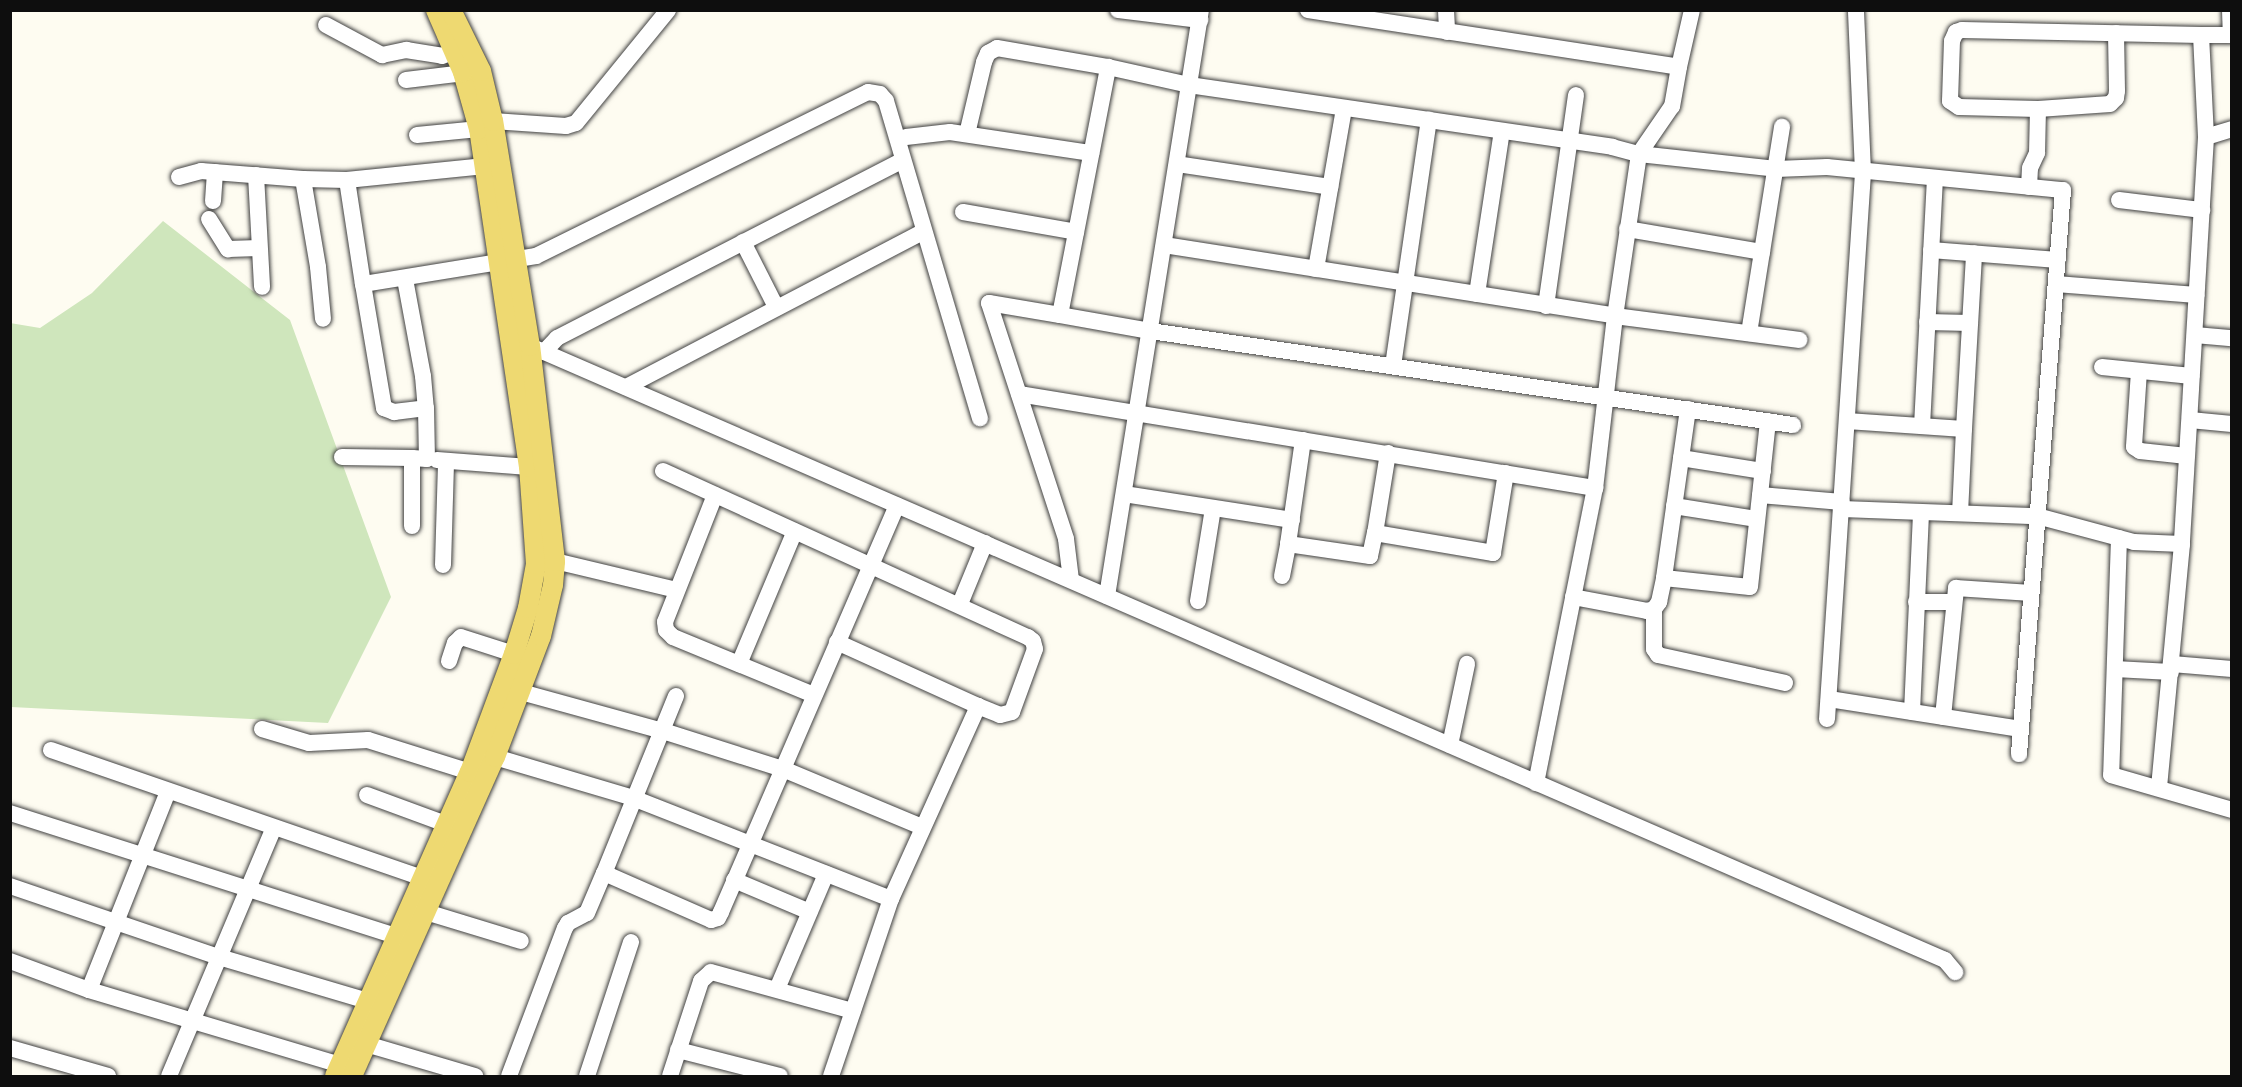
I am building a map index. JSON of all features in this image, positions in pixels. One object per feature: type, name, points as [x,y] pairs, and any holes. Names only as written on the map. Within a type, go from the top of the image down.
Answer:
[{"type":"main road","points":[[436,10],[455,51],[472,72]]},
{"type":"main road","points":[[451,10],[472,72],[486,125],[508,263]]},
{"type":"main road","points":[[342,1073],[366,1044],[495,757],[521,692],[548,609],[529,349],[485,166],[486,125]]},
{"type":"main road","points":[[342,1073],[368,1001],[470,772],[545,563],[529,467],[529,349]]},
{"type":"street","points":[[417,135],[486,125],[566,126],[576,123],[668,10]]},
{"type":"street","points":[[1308,10],[1679,67]]},
{"type":"street","points":[[1446,10],[1448,32]]},
{"type":"street","points":[[1536,783],[1595,489],[1615,316],[1639,154],[1672,105],[1692,10]]},
{"type":"street","points":[[1827,719],[1863,172],[1856,10]]},
{"type":"street","points":[[2116,33],[2116,98],[2103,106],[2038,109],[1959,107],[1950,101],[1952,49],[1956,32],[2116,33],[2231,35],[2230,10]]},
{"type":"street","points":[[1107,596],[1200,15],[1128,11]]},
{"type":"street","points":[[326,25],[382,55],[406,50],[442,56],[455,51]]},
{"type":"street","points":[[2159,788],[2182,544],[2202,210],[2206,137],[2201,35]]},
{"type":"street","points":[[967,134],[984,62],[988,53],[997,48],[1108,67],[1189,85],[1612,147],[1639,154],[1776,169],[1827,167],[2063,190],[2019,754]]},
{"type":"street","points":[[1060,315],[1108,67]]},
{"type":"street","points":[[406,80],[472,72]]},
{"type":"street","points":[[363,284],[508,263],[536,256],[868,92],[880,94],[886,101],[980,418]]},
{"type":"street","points":[[1546,306],[1576,95]]},
{"type":"street","points":[[1316,269],[1344,108]]},
{"type":"street","points":[[2029,187],[2030,168],[2037,153],[2038,109]]},
{"type":"street","points":[[1393,366],[1429,120]]},
{"type":"street","points":[[1749,333],[1782,127]]},
{"type":"street","points":[[2206,137],[2232,129]]},
{"type":"street","points":[[1477,294],[1502,131]]},
{"type":"street","points":[[906,137],[931,133],[967,134],[1091,153]]},
{"type":"street","points":[[529,349],[557,338],[903,160]]},
{"type":"street","points":[[1176,164],[1330,187]]},
{"type":"street","points":[[179,177],[201,171],[347,180],[485,166]]},
{"type":"street","points":[[213,201],[215,172]]},
{"type":"street","points":[[256,175],[262,287]]},
{"type":"street","points":[[1922,426],[1935,178]]},
{"type":"street","points":[[303,179],[318,267],[322,318]]},
{"type":"street","points":[[347,180],[384,408],[394,412],[426,408]]},
{"type":"street","points":[[2119,200],[2202,210]]},
{"type":"street","points":[[963,212],[1076,232]]},
{"type":"street","points":[[209,219],[228,249],[260,248]]},
{"type":"street","points":[[1627,229],[1762,252]]},
{"type":"street","points":[[626,387],[924,231]]},
{"type":"street","points":[[743,242],[776,307]]},
{"type":"street","points":[[1164,245],[1546,306],[1799,340]]},
{"type":"street","points":[[1931,250],[2058,260]]},
{"type":"street","points":[[1960,513],[1974,253]]},
{"type":"street","points":[[405,279],[423,376],[426,408],[412,526]]},
{"type":"street","points":[[2056,284],[2197,295]]},
{"type":"street","points":[[1071,580],[1066,539],[989,303],[1150,331],[1793,425]]},
{"type":"street","points":[[1927,322],[1970,323]]},
{"type":"street","points":[[2194,335],[2232,338]]},
{"type":"street","points":[[529,349],[626,387],[1945,960],[1955,972]]},
{"type":"street","points":[[2102,367],[2192,376]]},
{"type":"street","points":[[2139,371],[2134,447],[2140,451],[2187,456]]},
{"type":"street","points":[[1019,394],[1388,453],[1595,489]]},
{"type":"street","points":[[1688,409],[1664,578],[1659,602],[1654,609],[1654,649],[1658,655],[1785,683]]},
{"type":"street","points":[[2190,420],[2232,424]]},
{"type":"street","points":[[1664,578],[1750,587],[1768,421]]},
{"type":"street","points":[[1847,421],[1964,429]]},
{"type":"street","points":[[1282,576],[1303,440]]},
{"type":"street","points":[[1288,544],[1370,556],[1388,453]]},
{"type":"street","points":[[342,457],[419,458],[529,467]]},
{"type":"street","points":[[1681,458],[1762,471]]},
{"type":"street","points":[[443,565],[446,461]]},
{"type":"street","points":[[663,471],[870,566],[960,604],[1034,641],[1035,649],[1012,712],[1000,715],[837,642]]},
{"type":"street","points":[[1375,532],[1493,553],[1506,473]]},
{"type":"street","points":[[1124,494],[1292,520]]},
{"type":"street","points":[[715,495],[665,622],[666,630],[672,637],[814,695]]},
{"type":"street","points":[[1760,495],[1842,506],[1921,512],[2037,516],[2119,538],[2182,544]]},
{"type":"street","points":[[604,873],[711,920],[718,918],[897,505]]},
{"type":"street","points":[[1674,506],[1757,519]]},
{"type":"street","points":[[1198,600],[1213,508]]},
{"type":"street","points":[[1912,712],[1921,512]]},
{"type":"street","points":[[739,664],[795,531]]},
{"type":"street","points":[[2119,538],[2112,774],[2232,810]]},
{"type":"street","points":[[960,604],[985,543]]},
{"type":"street","points":[[545,563],[677,590]]},
{"type":"street","points":[[1943,717],[1956,588],[2031,593]]},
{"type":"street","points":[[1573,597],[1647,611],[1654,609]]},
{"type":"street","points":[[1916,603],[1954,602]]},
{"type":"street","points":[[449,661],[455,643],[461,637],[514,654]]},
{"type":"street","points":[[1450,745],[1467,664]]},
{"type":"street","points":[[2115,669],[2232,669]]},
{"type":"street","points":[[521,692],[663,731],[783,770],[922,827]]},
{"type":"street","points":[[508,1077],[565,928],[568,923],[587,914],[676,696]]},
{"type":"street","points":[[1829,699],[2021,729]]},
{"type":"street","points":[[831,1077],[891,899],[978,706]]},
{"type":"street","points":[[262,729],[309,743],[368,740],[470,772]]},
{"type":"street","points":[[51,750],[423,878]]},
{"type":"street","points":[[495,757],[633,798],[891,899]]},
{"type":"street","points":[[89,990],[168,791]]},
{"type":"street","points":[[367,795],[446,824]]},
{"type":"street","points":[[10,813],[398,937]]},
{"type":"street","points":[[169,1077],[274,828]]},
{"type":"street","points":[[777,989],[826,874]]},
{"type":"street","points":[[734,880],[810,912]]},
{"type":"street","points":[[10,886],[219,957],[368,1001]]},
{"type":"street","points":[[426,912],[521,941]]},
{"type":"street","points":[[587,1077],[631,942]]},
{"type":"street","points":[[10,961],[89,990],[193,1021],[342,1073]]},
{"type":"street","points":[[670,1077],[701,981],[711,972],[853,1011]]},
{"type":"street","points":[[366,1044],[475,1077]]},
{"type":"street","points":[[678,1050],[780,1077]]},
{"type":"street","points":[[11,1052],[108,1077]]},
{"type":"green space","points":[[163,221],[290,320],[391,597],[328,723],[11,707],[10,323],[40,328],[92,293]]}]
